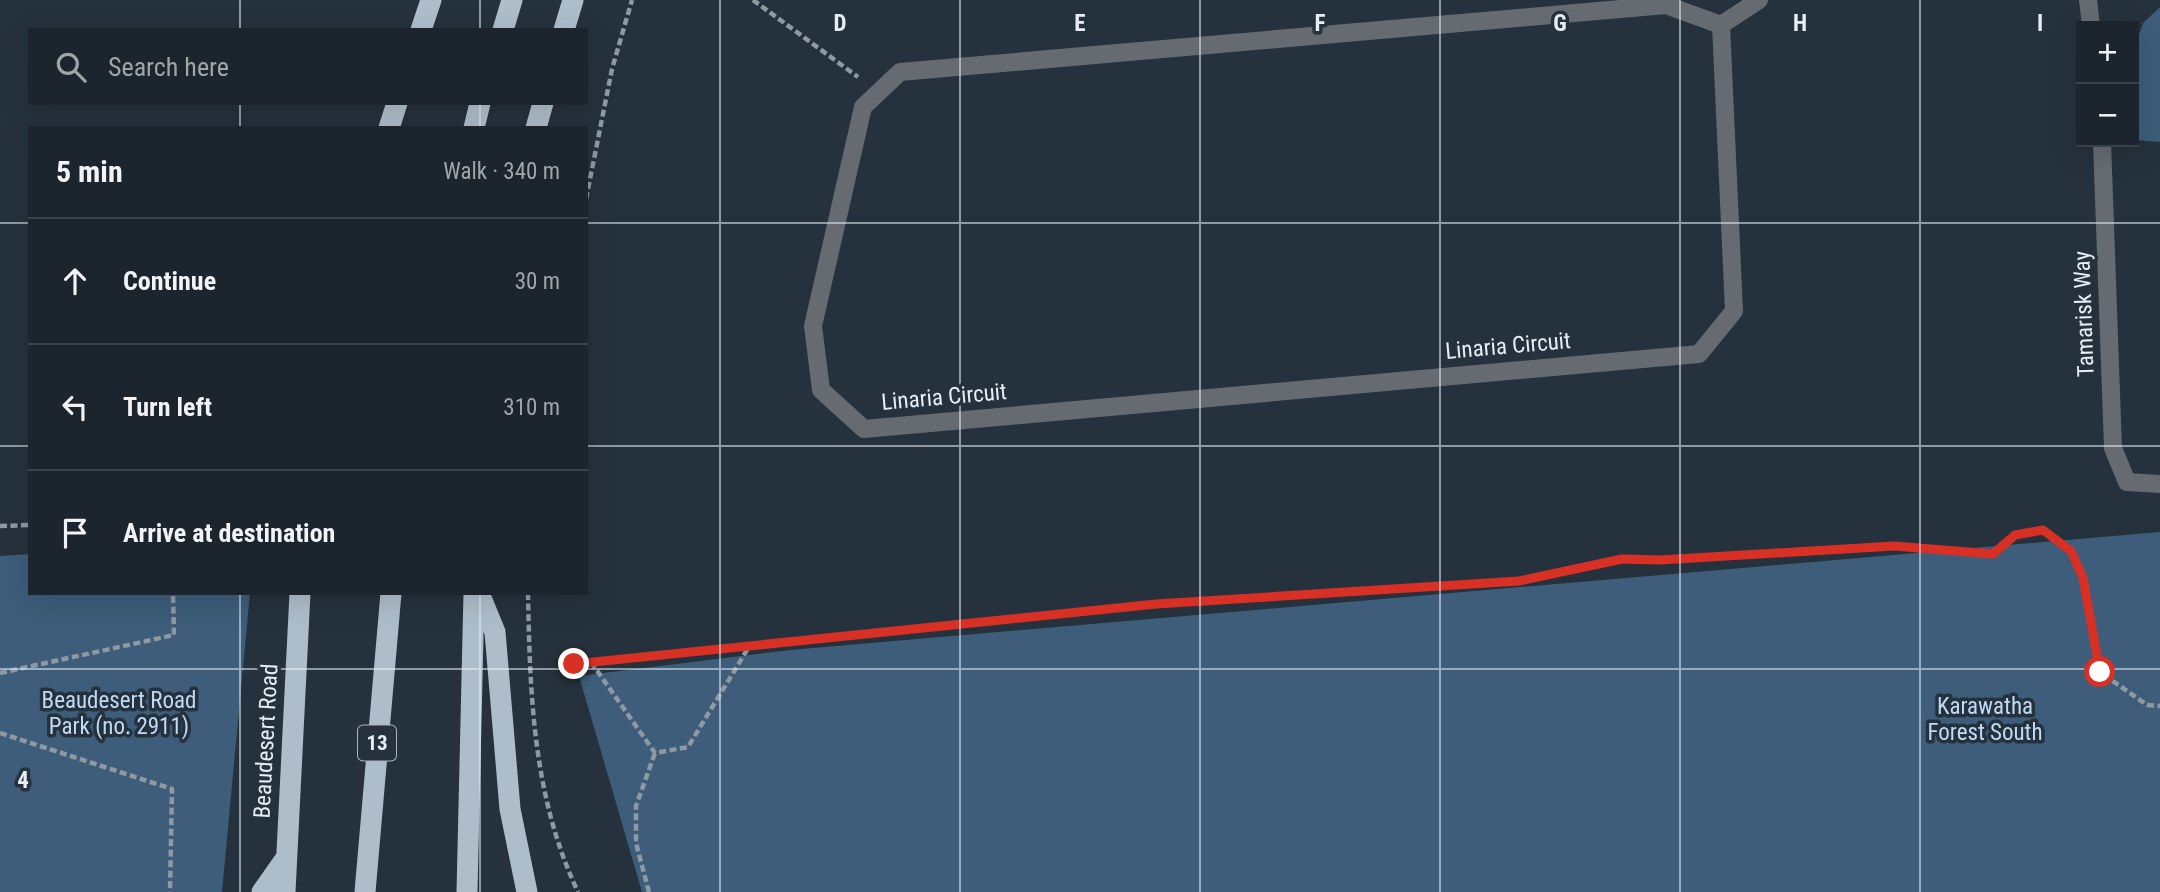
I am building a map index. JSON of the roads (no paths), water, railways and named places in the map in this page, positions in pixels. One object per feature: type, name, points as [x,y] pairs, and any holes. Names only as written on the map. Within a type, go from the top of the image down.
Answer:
[{"type":"highway","points":[[422,28],[431,0]]},
{"type":"highway","points":[[504,28],[512,0]]},
{"type":"highway","points":[[565,28],[573,0]]},
{"type":"highway","points":[[390,126],[396,105]]},
{"type":"highway","points":[[475,126],[480,105]]},
{"type":"highway","points":[[537,126],[542,105]]},
{"type":"highway","name":"Beaudesert Road","points":[[285,892],[300,595]]},
{"type":"highway","name":"13","points":[[365,892],[391,595]]},
{"type":"highway","points":[[467,892],[474,595]]},
{"type":"highway","points":[[480,595],[495,632],[510,810],[527,892]]},
{"type":"highway","points":[[262,892],[286,858]]},
{"type":"street","points":[[1721,25],[1759,0]]},
{"type":"street","points":[[2088,0],[2090,21]]},
{"type":"street","name":"Linaria Circuit","points":[[1666,5],[1721,25],[1734,312],[1699,354],[864,429],[821,390],[813,326],[863,107],[900,72],[1666,5]]},
{"type":"street","name":"Tamarisk Way","points":[[2102,147],[2113,448],[2127,482],[2160,484]]},
{"type":"park label","name":"Beaudesert Road Park (no. 2911)","points":[[119,713]]},
{"type":"park label","name":"Karawatha Forest South","points":[[1985,719]]}]
